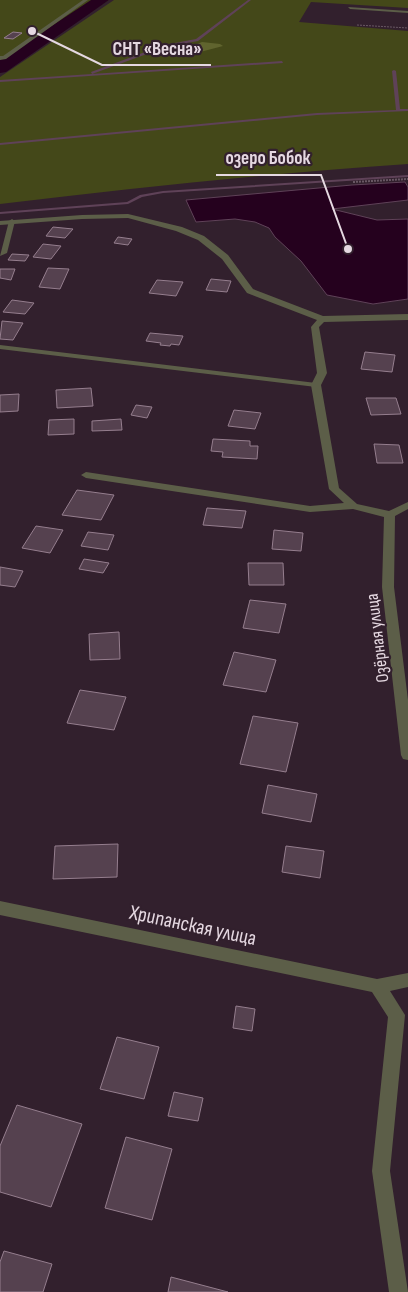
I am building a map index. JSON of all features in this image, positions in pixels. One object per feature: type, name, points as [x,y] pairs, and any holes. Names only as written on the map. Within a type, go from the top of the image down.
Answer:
[{"type":"street","points":[[2,58],[86,0]]},
{"type":"street","points":[[350,8],[408,12]]},
{"type":"street","points":[[0,223],[128,216],[179,229],[201,238],[225,257],[250,290],[322,319],[408,317]]},
{"type":"street","points":[[322,319],[315,327],[322,373],[316,385],[334,489],[353,506]]},
{"type":"street","points":[[86,475],[310,510],[353,506],[390,516],[408,505]]},
{"type":"street","name":"Озёрная улица","points":[[390,516],[388,586],[408,755]]},
{"type":"street","name":"Хрипанская улица","points":[[0,908],[377,986],[408,980]]},
{"type":"street","points":[[377,986],[396,1014],[382,1171],[399,1292]]},
{"type":"lane","points":[[0,254],[4,253],[12,221]]},
{"type":"lane","points":[[0,348],[316,385]]},
{"type":"path","points":[[357,25],[408,28]]},
{"type":"path","points":[[353,182],[408,180]]},
{"type":"green space","points":[[0,0],[109,0],[15,62],[0,61]]},
{"type":"green space","points":[[114,0],[408,0],[408,8],[311,2],[299,22],[408,31],[408,164],[204,181],[0,204],[0,77]]},
{"type":"green space","points":[[202,42],[223,46],[185,56],[177,55],[177,52]]},
{"type":"shaded area","points":[[405,182],[408,187],[408,200],[332,209],[377,220],[408,219],[408,299],[373,304],[327,295],[301,261],[275,237],[269,228],[255,222],[235,219],[196,222],[186,200],[352,185]]},
{"type":"building","points":[[13,32],[22,33],[13,39],[4,38]]},
{"type":"building","points":[[53,227],[73,229],[65,238],[46,236]]},
{"type":"building","points":[[118,237],[132,239],[128,245],[114,243]]},
{"type":"building","points":[[43,244],[61,246],[51,259],[33,257]]},
{"type":"building","points":[[12,254],[29,255],[25,261],[8,260]]},
{"type":"building","points":[[48,268],[69,269],[60,289],[39,287]]},
{"type":"building","points":[[0,269],[15,269],[11,280],[0,278]]},
{"type":"building","points":[[211,279],[231,281],[227,292],[206,290]]},
{"type":"building","points":[[157,280],[183,282],[176,296],[149,293]]},
{"type":"building","points":[[12,300],[34,303],[25,314],[3,312]]},
{"type":"building","points":[[2,321],[23,323],[13,340],[0,339]]},
{"type":"building","points":[[150,333],[183,336],[179,345],[171,344],[170,346],[146,341]]},
{"type":"building","points":[[365,352],[395,355],[392,372],[361,369]]},
{"type":"building","points":[[91,388],[93,406],[57,408],[56,390]]},
{"type":"building","points":[[19,394],[18,411],[0,412],[0,395]]},
{"type":"building","points":[[366,398],[396,398],[401,414],[371,415]]},
{"type":"building","points":[[136,405],[152,407],[147,418],[131,415]]},
{"type":"building","points":[[234,410],[261,413],[255,429],[228,426]]},
{"type":"building","points":[[74,419],[74,434],[48,435],[49,420]]},
{"type":"building","points":[[121,419],[122,430],[92,431],[92,421]]},
{"type":"building","points":[[213,439],[250,441],[250,446],[258,446],[257,459],[222,457],[223,452],[211,451]]},
{"type":"building","points":[[374,444],[399,445],[403,463],[377,463]]},
{"type":"building","points":[[77,490],[114,495],[101,520],[62,515]]},
{"type":"building","points":[[207,508],[246,511],[242,528],[203,525]]},
{"type":"building","points":[[36,526],[63,530],[50,553],[22,548]]},
{"type":"building","points":[[274,530],[303,533],[301,551],[272,549]]},
{"type":"building","points":[[88,532],[114,535],[108,550],[81,546]]},
{"type":"building","points":[[84,559],[109,563],[103,573],[79,569]]},
{"type":"building","points":[[248,563],[283,563],[284,585],[249,585]]},
{"type":"building","points":[[0,567],[23,571],[15,587],[0,585]]},
{"type":"building","points":[[250,600],[286,604],[279,633],[243,628]]},
{"type":"building","points":[[119,632],[120,659],[90,660],[89,634]]},
{"type":"building","points":[[234,652],[276,660],[266,692],[223,685]]},
{"type":"building","points":[[80,690],[126,697],[114,730],[67,723]]},
{"type":"building","points":[[253,716],[298,723],[286,772],[240,764]]},
{"type":"building","points":[[268,785],[317,794],[311,822],[262,813]]},
{"type":"building","points":[[118,844],[117,877],[53,879],[55,846]]},
{"type":"building","points":[[286,846],[324,851],[320,878],[282,872]]},
{"type":"building","points":[[236,1006],[255,1009],[252,1031],[233,1028]]},
{"type":"building","points":[[117,1037],[159,1047],[144,1099],[100,1089]]},
{"type":"building","points":[[174,1092],[203,1098],[198,1121],[168,1116]]},
{"type":"building","points":[[17,1105],[82,1124],[51,1207],[0,1192],[0,1146]]},
{"type":"building","points":[[126,1137],[172,1149],[152,1220],[105,1208]]},
{"type":"building","points":[[4,1251],[52,1264],[43,1292],[0,1292],[0,1262]]},
{"type":"building","points":[[171,1277],[228,1292],[168,1292]]},
{"type":"waterway","points":[[0,68],[101,0]]},
{"type":"waterway","points":[[92,73],[165,46],[197,40],[250,0]]},
{"type":"waterway","points":[[0,81],[282,62]]},
{"type":"waterway","points":[[394,71],[398,110]]},
{"type":"waterway","points":[[0,144],[317,114],[408,110]]},
{"type":"waterway","points":[[0,213],[128,203],[141,196],[163,192],[408,176]]},
{"type":"place","name":"СНТ «Весна»","points":[[32,31]]},
{"type":"place","name":"озеро Бобок","points":[[348,249]]}]
